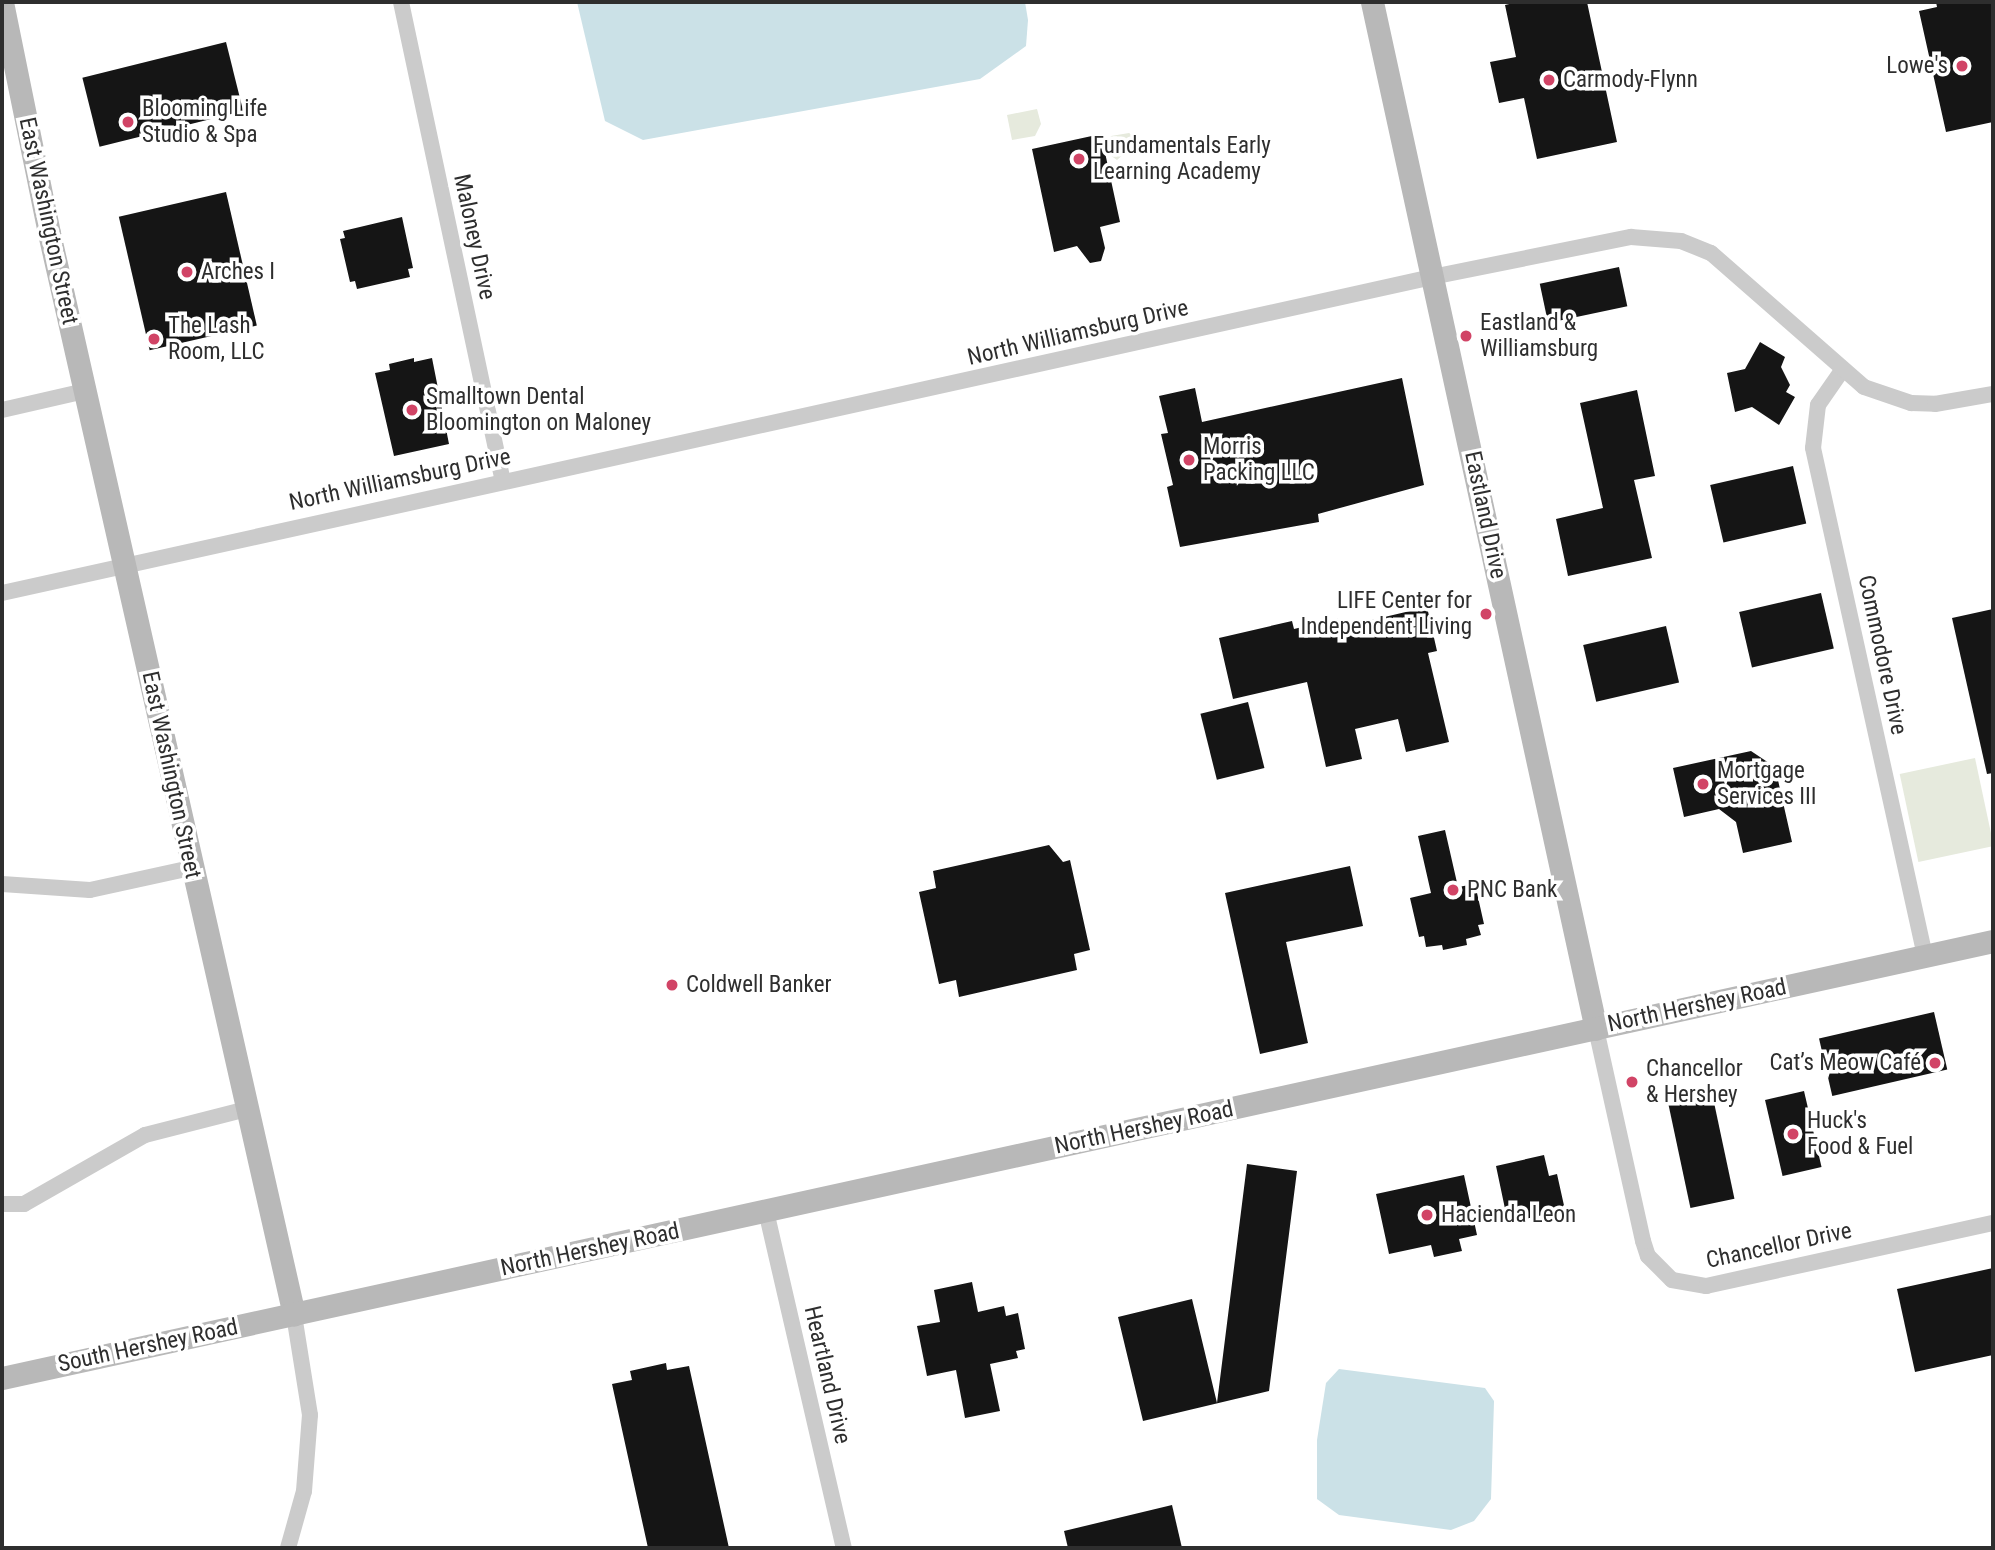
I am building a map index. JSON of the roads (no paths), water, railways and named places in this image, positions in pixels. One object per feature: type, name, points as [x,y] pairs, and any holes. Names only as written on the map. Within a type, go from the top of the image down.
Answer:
[{"type":"main road","name":"East Washington Street","points":[[2,2],[191,868],[294,1315]]},
{"type":"main road","name":"Eastland Drive","points":[[1372,2],[1596,1029]]},
{"type":"main road","name":"North Hershey Road","points":[[294,1315],[1993,941]]},
{"type":"main road","name":"South Hershey Road","points":[[2,1378],[294,1315]]},
{"type":"street","name":"Maloney Drive","points":[[401,2],[503,481]]},
{"type":"street","name":"North Williamsburg Drive","points":[[2,593],[1432,276],[1631,237],[1681,241],[1733,269],[1864,387],[1911,403],[1949,404],[1993,394]]},
{"type":"street","name":"Commodore Drive","points":[[1843,369],[1818,405],[1813,448],[1925,956]]},
{"type":"street","points":[[2,410],[86,391]]},
{"type":"street","points":[[2,884],[90,890],[191,868]]},
{"type":"street","name":"Chancellor Drive","points":[[1596,1029],[1643,1241],[1654,1264],[1672,1280],[1706,1286],[1993,1223]]},
{"type":"street","points":[[2,1204],[24,1204],[145,1135],[247,1109]]},
{"type":"street","name":"Heartland Drive","points":[[766,1212],[844,1548]]},
{"type":"street","name":"East Washington Street","points":[[288,1548],[304,1491],[310,1415],[294,1315]]},
{"type":"water","points":[[577,2],[1025,2],[1028,20],[1026,46],[980,79],[643,140],[605,121]]},
{"type":"water","points":[[1339,1369],[1485,1388],[1494,1401],[1491,1499],[1474,1521],[1451,1530],[1339,1515],[1317,1499],[1317,1440],[1326,1383]]},
{"type":"place","name":"Lowe's","points":[[1962,66]]},
{"type":"place","name":"Carmody-Flynn","points":[[1549,80]]},
{"type":"place","name":"Blooming Life Studio & Spa","points":[[128,122]]},
{"type":"place","name":"Fundamentals Early Learning Academy","points":[[1079,159]]},
{"type":"place","name":"Arches I","points":[[187,272]]},
{"type":"place","name":"Eastland & Williamsburg","points":[[1466,336]]},
{"type":"place","name":"The Lash Room, LLC","points":[[154,339]]},
{"type":"place","name":"Smalltown Dental Bloomington on Maloney","points":[[412,410]]},
{"type":"place","name":"Morris Packing LLC","points":[[1189,460]]},
{"type":"place","name":"LIFE Center for Independent Living","points":[[1486,614]]},
{"type":"place","name":"Mortgage Services III","points":[[1703,784]]},
{"type":"place","name":"PNC Bank","points":[[1453,890]]},
{"type":"place","name":"Coldwell Banker","points":[[672,985]]},
{"type":"place","name":"Cat’s Meow Café","points":[[1935,1063]]},
{"type":"place","name":"Chancellor & Hershey","points":[[1632,1082]]},
{"type":"place","name":"Huck's Food & Fuel","points":[[1793,1134]]},
{"type":"place","name":"Hacienda Leon","points":[[1427,1215]]}]
